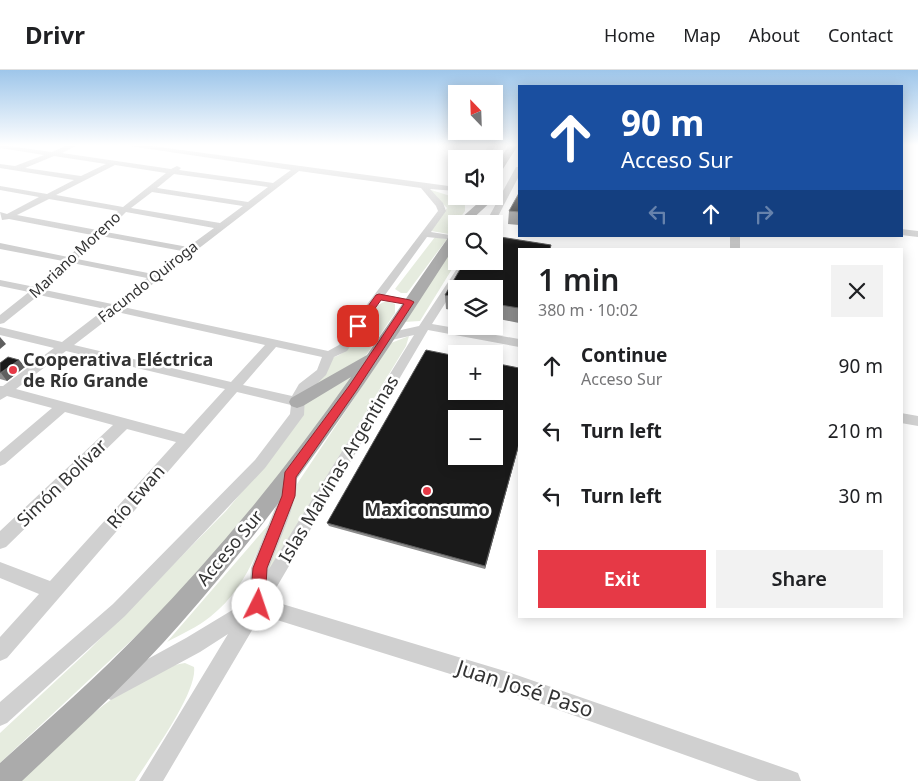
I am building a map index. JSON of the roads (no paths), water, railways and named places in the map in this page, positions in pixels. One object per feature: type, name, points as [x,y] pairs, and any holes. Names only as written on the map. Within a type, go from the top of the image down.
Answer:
[{"type":"main road","name":"Acceso Sur","points":[[473,215],[483,205]]},
{"type":"main road","name":"Acceso Sur","points":[[0,781],[84,704],[172,616],[290,476],[375,356],[448,245]]},
{"type":"main road","points":[[297,402],[375,356]]},
{"type":"street","points":[[3,217],[82,178]]},
{"type":"street","name":"Mariano Moreno","points":[[0,321],[37,291],[124,209],[163,178]]},
{"type":"street","points":[[221,178],[274,186]]},
{"type":"street","name":"Facundo Quiroga","points":[[2,392],[66,346],[285,178]]},
{"type":"street","points":[[363,178],[448,192]]},
{"type":"street","points":[[494,215],[515,181]]},
{"type":"street","points":[[0,283],[329,355],[343,348],[366,313],[426,234],[442,208],[427,187]]},
{"type":"street","points":[[0,188],[221,226]]},
{"type":"street","points":[[149,189],[250,205]]},
{"type":"street","points":[[3,217],[190,250]]},
{"type":"street","points":[[426,234],[448,231]]},
{"type":"street","points":[[903,232],[918,234]]},
{"type":"street","points":[[0,246],[155,277]]},
{"type":"street","name":"Islas Malvinas Argentinas","points":[[150,781],[460,270]]},
{"type":"street","points":[[379,297],[410,302]]},
{"type":"street","points":[[387,337],[425,327],[518,343]]},
{"type":"street","points":[[0,331],[297,402]]},
{"type":"street","name":"Río Ewan","points":[[0,651],[273,343]]},
{"type":"street","points":[[0,716],[119,610],[260,464],[297,415],[299,394],[304,387],[325,369],[329,355]]},
{"type":"street","points":[[2,392],[63,406],[187,440]]},
{"type":"street","points":[[0,460],[63,406]]},
{"type":"street","points":[[903,418],[918,421]]},
{"type":"street","name":"Simón Bolívar","points":[[0,542],[124,423]]},
{"type":"street","points":[[84,704],[193,646],[258,605],[260,568],[288,496],[290,476]]},
{"type":"street","points":[[0,570],[53,591]]},
{"type":"street","name":"Juan José Paso","points":[[258,605],[508,682],[790,781]]},
{"type":"place","name":"Cooperativa Eléctrica de Río Grande","points":[[13,370]]},
{"type":"place","name":"Maxiconsumo","points":[[427,491]]}]
